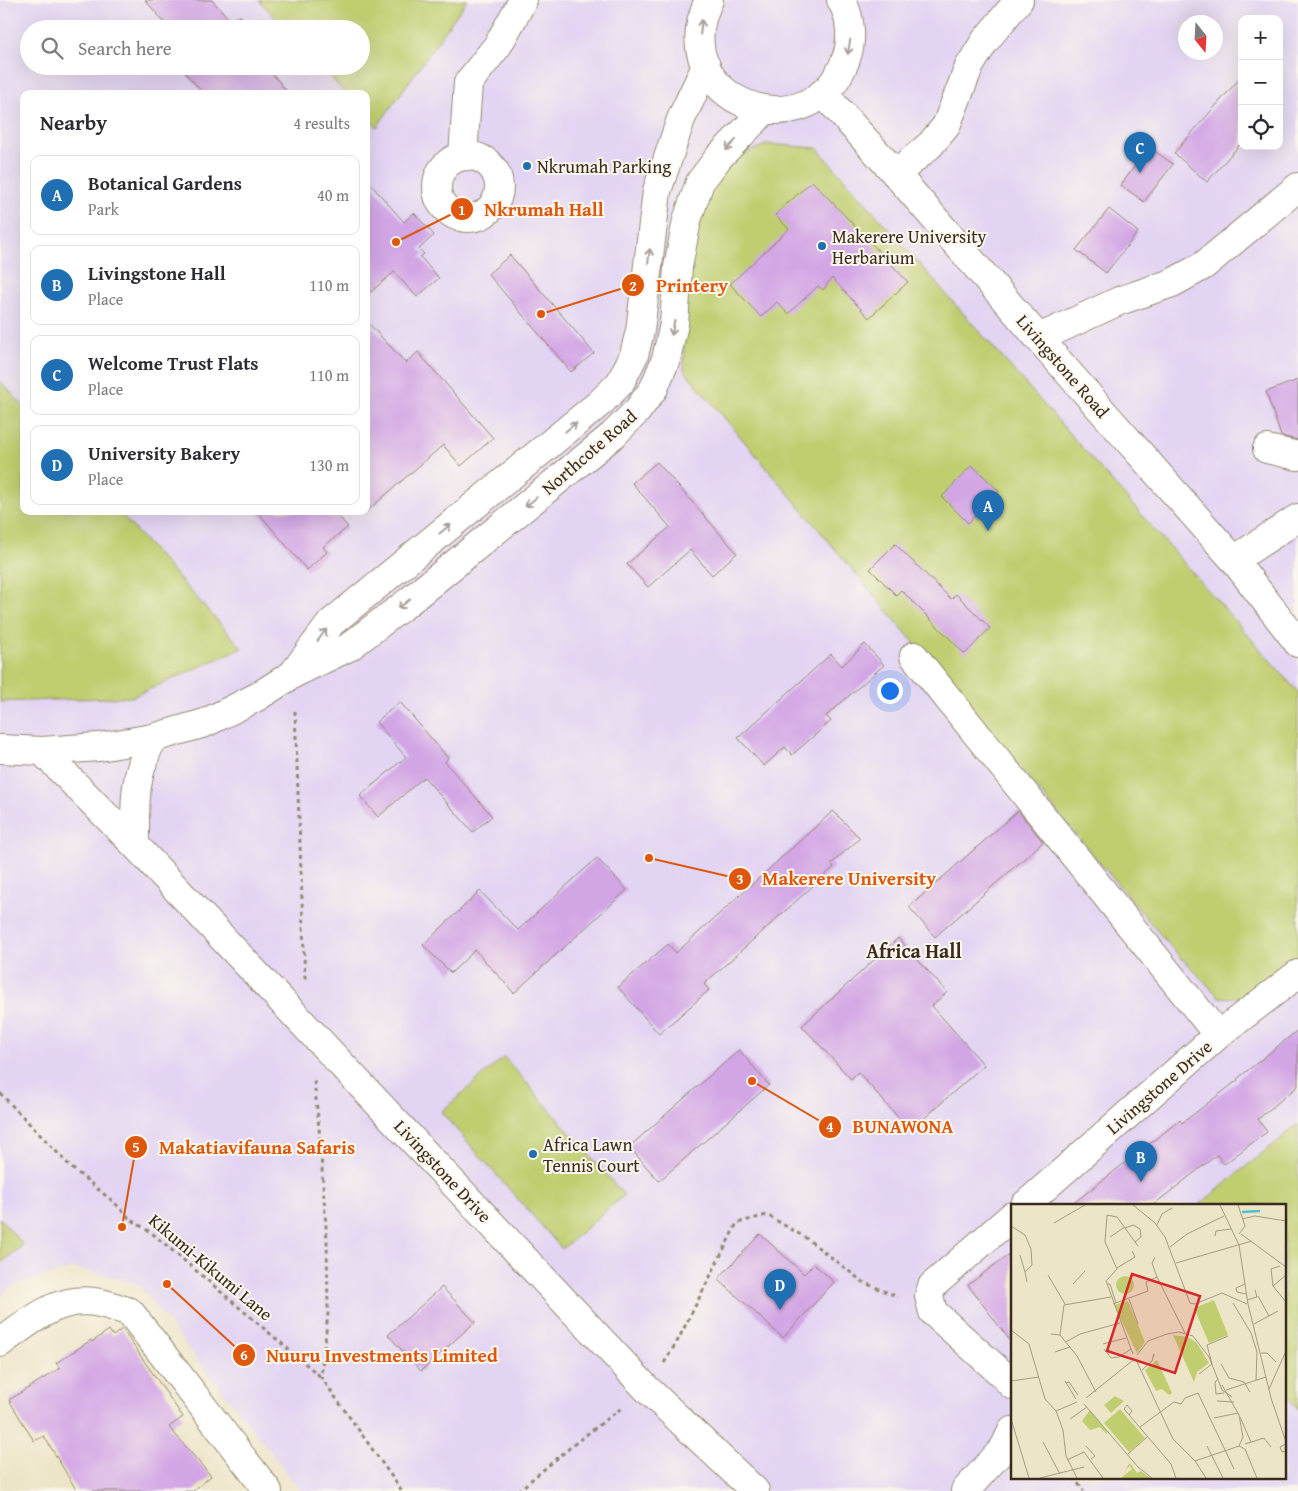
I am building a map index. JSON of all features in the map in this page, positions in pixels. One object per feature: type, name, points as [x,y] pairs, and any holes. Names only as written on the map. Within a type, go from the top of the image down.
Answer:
[{"type":"street","points":[[463,156],[468,83],[498,46],[523,0]]},
{"type":"street","points":[[709,0],[703,13],[700,31],[701,48],[706,66],[715,81],[727,94],[745,104],[765,110],[785,110],[805,104],[823,93],[834,81],[843,67],[848,52],[850,36],[848,20],[841,0]]},
{"type":"street","points":[[896,174],[930,145],[946,126],[969,67],[985,42],[1019,0]]},
{"type":"street","name":"Northcote Road","points":[[293,674],[331,623],[600,402],[620,383],[634,354],[640,331],[657,191],[681,119],[706,66]]},
{"type":"street","name":"Livingstone Road","points":[[823,93],[1234,560],[1298,643]]},
{"type":"street","name":"Northcote Road","points":[[0,749],[42,751],[99,747],[153,738],[205,723],[257,697],[293,674],[349,647],[408,602],[614,435],[637,411],[654,388],[666,359],[674,324],[678,267],[687,220],[700,182],[719,156],[765,110]]},
{"type":"street","points":[[1039,338],[1119,301],[1187,276],[1203,266],[1298,187]]},
{"type":"street","points":[[1267,450],[1298,456]]},
{"type":"street","points":[[1234,560],[1298,518]]},
{"type":"street","points":[[914,656],[1218,1035]]},
{"type":"street","points":[[135,845],[136,784],[143,758],[153,738]]},
{"type":"street","name":"Livingstone Drive","points":[[42,751],[135,845],[647,1389],[756,1491]]},
{"type":"street","name":"Livingstone Drive","points":[[1026,1204],[1218,1035],[1298,974]]},
{"type":"street","points":[[1011,1217],[932,1286],[929,1296],[933,1312],[1011,1384]]},
{"type":"street","points":[[0,1343],[38,1316],[61,1304],[80,1301],[100,1302],[130,1312],[268,1491]]},
{"type":"street","points":[[965,1491],[1004,1448],[1011,1433]]},
{"type":"path","points":[[293,674],[307,1028],[319,1128],[327,1240],[328,1314],[321,1377]]},
{"type":"path","name":"Kikumi-Kikumi Lane","points":[[0,1093],[73,1169],[129,1218],[154,1234],[321,1377],[402,1491]]},
{"type":"path","points":[[518,1491],[647,1389],[678,1340],[737,1223],[767,1215],[806,1238],[863,1282],[933,1312]]},
{"type":"path","points":[[1074,1478],[1084,1491]]},
{"type":"shaded area","points":[[0,0],[1298,0],[1298,1491],[301,1491],[138,1284],[75,1268],[14,1285],[0,1297]]},
{"type":"green space","points":[[259,0],[467,0],[377,127],[370,120],[370,90],[342,90],[328,75],[370,75],[370,20],[277,20]]},
{"type":"green space","points":[[767,144],[817,148],[1298,692],[1298,962],[1263,990],[1254,994],[1233,998],[1219,997],[1170,946],[684,370],[684,256],[703,190],[735,159]]},
{"type":"green space","points":[[0,381],[20,403],[20,515],[122,515],[242,648],[132,697],[0,702]]},
{"type":"green space","name":"Africa Lawn Tennis Court","points":[[504,1057],[624,1195],[562,1249],[441,1112]]},
{"type":"green space","points":[[1298,1124],[1298,1409],[1286,1395],[1286,1204],[1200,1204]]},
{"type":"green space","points":[[0,1218],[23,1245],[0,1264]]},
{"type":"building","points":[[145,0],[212,0],[230,20],[162,20]]},
{"type":"building","points":[[240,16],[244,20],[235,20]]},
{"type":"building","points":[[187,75],[273,75],[286,90],[200,90]]},
{"type":"building","points":[[1238,81],[1238,147],[1207,182],[1174,153]]},
{"type":"building","points":[[1149,147],[1173,164],[1144,202],[1121,185]]},
{"type":"building","name":"Makerere University Herbarium","points":[[812,181],[908,282],[869,318],[832,278],[823,290],[818,286],[788,314],[777,302],[761,317],[730,284],[789,229],[775,215]]},
{"type":"building","points":[[370,184],[404,222],[414,213],[434,235],[419,249],[424,254],[420,257],[439,278],[417,297],[394,272],[370,293]]},
{"type":"building","points":[[1109,209],[1138,232],[1106,273],[1076,250]]},
{"type":"building","points":[[510,255],[594,353],[571,372],[488,274]]},
{"type":"building","points":[[370,325],[406,363],[418,352],[493,438],[461,466],[443,445],[370,509]]},
{"type":"building","points":[[1298,380],[1298,440],[1281,436],[1266,392]]},
{"type":"building","points":[[657,462],[737,553],[712,575],[690,550],[648,587],[627,564],[670,527],[632,483]]},
{"type":"building","points":[[972,465],[999,491],[968,523],[942,497]]},
{"type":"building","points":[[260,515],[338,515],[348,527],[323,547],[327,552],[307,570]]},
{"type":"building","points":[[895,544],[951,599],[956,594],[990,628],[965,654],[901,590],[896,595],[870,569]]},
{"type":"building","points":[[865,644],[884,665],[826,716],[831,721],[792,755],[785,747],[764,766],[738,738],[831,654],[842,666]]},
{"type":"building","points":[[400,702],[448,758],[445,762],[492,816],[473,832],[424,777],[378,817],[360,796],[406,757],[376,722]]},
{"type":"building","points":[[833,811],[860,838],[831,864],[834,867],[704,984],[709,990],[659,1034],[618,987],[668,944],[676,953]]},
{"type":"building","points":[[1018,811],[1043,842],[935,937],[909,907]]},
{"type":"building","points":[[597,858],[627,890],[514,993],[475,950],[451,973],[423,945],[480,891],[518,930]]},
{"type":"building","points":[[898,938],[947,992],[932,1006],[984,1065],[910,1131],[858,1072],[851,1079],[802,1026]]},
{"type":"building","points":[[1298,1030],[1298,1086],[1258,1119],[1267,1132],[1224,1164],[1217,1155],[1154,1204],[1072,1204],[1180,1120],[1182,1123]]},
{"type":"building","points":[[739,1050],[769,1085],[659,1181],[629,1147]]},
{"type":"building","points":[[760,1234],[804,1274],[814,1264],[834,1282],[783,1338],[718,1279]]},
{"type":"building","points":[[1011,1253],[1011,1342],[968,1285]]},
{"type":"building","points":[[442,1287],[475,1322],[421,1371],[388,1335]]},
{"type":"building","points":[[122,1329],[183,1417],[169,1427],[211,1476],[193,1491],[77,1491],[44,1436],[34,1441],[9,1400],[60,1368],[56,1363],[91,1340],[92,1342],[109,1330],[113,1336]]},
{"type":"place","name":"Nkrumah Parking","points":[[527,166]]},
{"type":"place","name":"Welcome Trust Flats","points":[[1140,173]]},
{"type":"place","name":"Nkrumah Hall","points":[[396,242]]},
{"type":"place","name":"Makerere University Herbarium","points":[[822,246]]},
{"type":"place","name":"Printery","points":[[541,314]]},
{"type":"place","name":"Botanical Gardens","points":[[988,531]]},
{"type":"place","name":"Makerere University","points":[[649,858]]},
{"type":"place","name":"BUNAWONA","points":[[752,1081]]},
{"type":"place","name":"Africa Lawn Tennis Court","points":[[533,1154]]},
{"type":"place","name":"Livingstone Hall","points":[[1141,1182]]},
{"type":"place","name":"Makatiavifauna Safaris","points":[[122,1227]]},
{"type":"place","name":"Nuuru Investments Limited","points":[[167,1284]]},
{"type":"place","name":"University Bakery","points":[[780,1310]]},
{"type":"district","name":"Africa Hall","points":[[914,950]]}]
